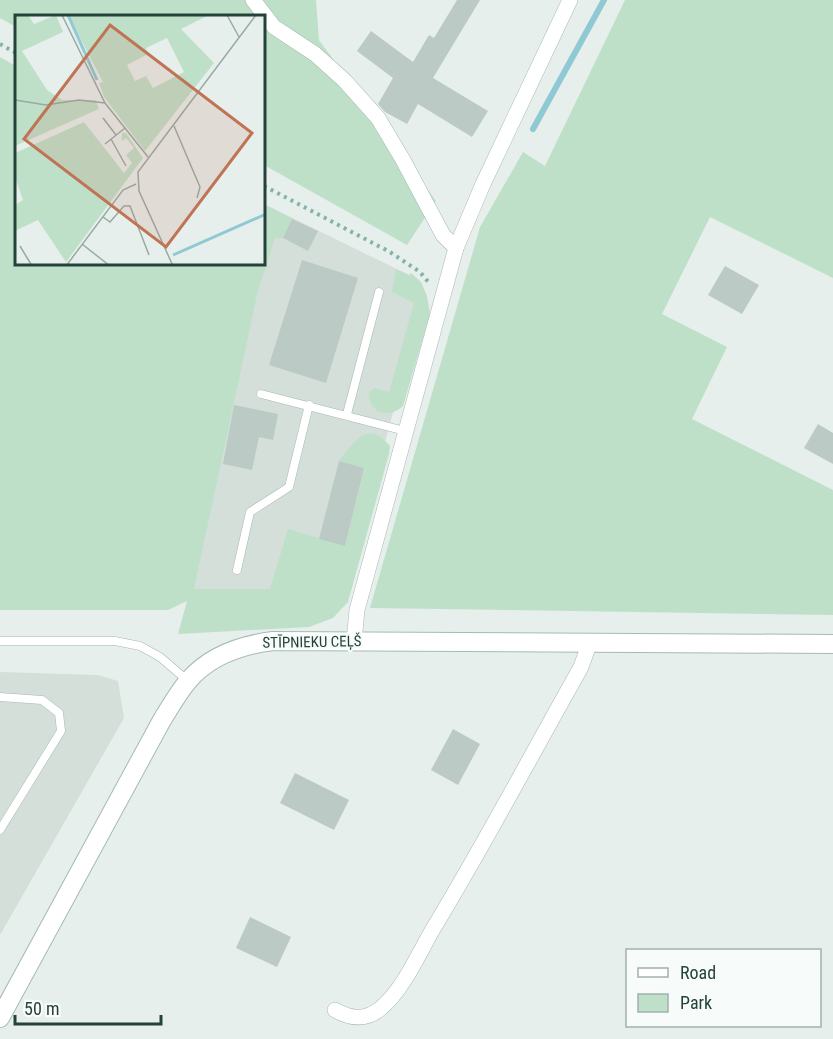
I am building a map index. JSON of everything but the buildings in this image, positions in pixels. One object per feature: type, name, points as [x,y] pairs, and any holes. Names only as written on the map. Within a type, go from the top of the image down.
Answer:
[{"type":"main road","name":"STĪPNIEKU CEĻŠ","points":[[0,1018],[162,720],[188,681],[214,657],[247,644],[273,641],[833,644]]},
{"type":"street","points":[[253,0],[265,15]]},
{"type":"street","points":[[354,641],[357,610],[456,248],[483,184],[570,0]]},
{"type":"street","points":[[266,17],[274,27],[315,54],[345,81],[378,118],[443,235],[456,248]]},
{"type":"street","points":[[335,1010],[353,1018],[370,1016],[386,1003],[398,988],[559,706],[581,666],[590,642]]},
{"type":"lane","points":[[347,414],[379,292]]},
{"type":"lane","points":[[261,393],[405,431]]},
{"type":"lane","points":[[237,570],[250,512],[289,487],[309,405]]},
{"type":"lane","points":[[0,641],[115,640],[140,646],[160,657],[188,681]]},
{"type":"lane","points":[[0,697],[42,700],[59,713],[61,731],[0,830]]},
{"type":"path","points":[[0,44],[15,52]]},
{"type":"path","points":[[266,187],[390,252],[420,272],[442,299]]},
{"type":"shaded area","points":[[270,207],[409,275],[422,304],[384,446],[341,587],[187,601],[264,266],[266,266]]},
{"type":"shaded area","points":[[0,672],[98,675],[118,681],[124,718],[0,935]]},
{"type":"green space","points":[[0,0],[316,0],[319,40],[436,201],[407,245],[266,166],[266,15],[15,15],[15,26],[0,18]]},
{"type":"green space","points":[[625,0],[833,0],[833,278],[710,217],[662,314],[727,347],[692,419],[833,490],[833,615],[370,608],[480,227],[523,152],[545,166]]},
{"type":"green space","points":[[0,57],[15,65],[15,266],[266,266],[266,205],[293,219],[283,238],[275,238],[258,291],[194,589],[270,589],[288,529],[345,546],[364,468],[339,461],[355,441],[368,434],[375,434],[390,446],[348,602],[333,618],[309,627],[178,634],[187,601],[168,610],[0,610]]},
{"type":"green space","points":[[396,269],[409,275],[411,273],[421,282],[427,296],[430,314],[403,406],[386,413],[372,406],[369,393],[374,388],[389,392],[414,303],[392,292]]},
{"type":"waterway","points":[[533,129],[604,0]]}]
